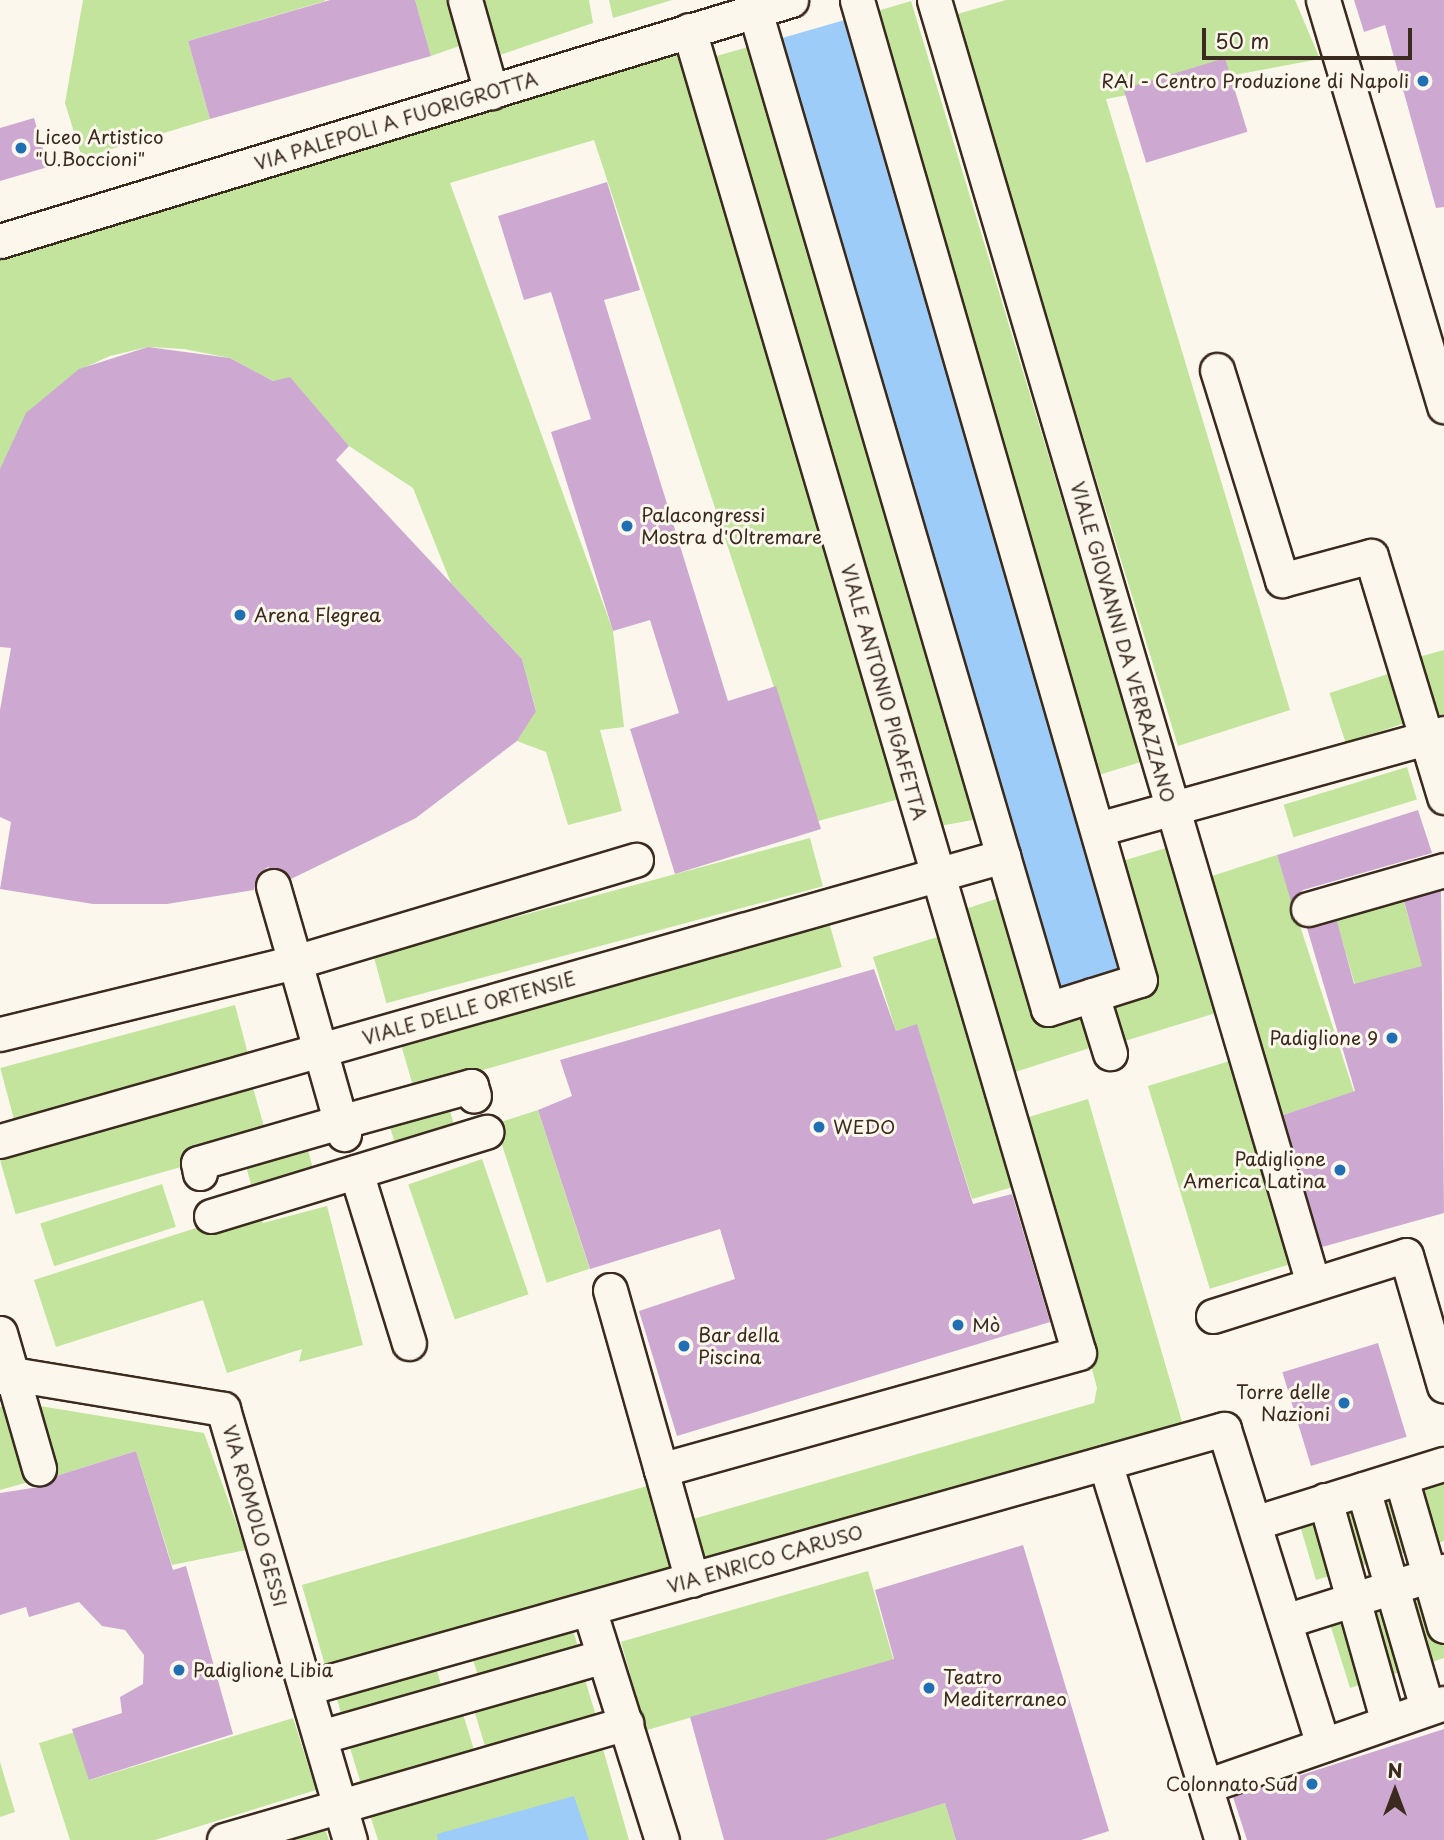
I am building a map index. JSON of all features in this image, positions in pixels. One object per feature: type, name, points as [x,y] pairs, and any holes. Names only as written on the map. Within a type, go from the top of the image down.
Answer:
[{"type":"street","points":[[465,0],[491,92]]},
{"type":"street","name":"VIA PALEPOLI A FUORIGROTTA","points":[[0,242],[791,0]]},
{"type":"street","points":[[755,11],[1048,1009],[1140,980],[857,0]]},
{"type":"street","name":"VIALE GIOVANNI DA VERRAZZANO","points":[[934,0],[1313,1284]]},
{"type":"street","points":[[1323,0],[1444,406]]},
{"type":"street","name":"VIALE ANTONIO PIGAFETTA","points":[[662,1470],[1079,1353],[689,30]]},
{"type":"street","points":[[1217,370],[1282,580],[1371,556],[1435,735],[1444,797]]},
{"type":"street","points":[[1098,829],[1171,806],[1435,735]]},
{"type":"street","name":"VIALE DELLE ORTENSIE","points":[[0,1141],[1003,856]]},
{"type":"street","points":[[0,1034],[295,962],[636,860]]},
{"type":"street","points":[[1308,909],[1444,870]]},
{"type":"street","points":[[273,886],[348,1149],[409,1343]]},
{"type":"street","points":[[1092,995],[1110,1053]]},
{"type":"street","points":[[348,1149],[198,1163],[206,1195],[348,1149],[480,1114],[471,1086],[348,1149]]},
{"type":"street","points":[[1213,1316],[1406,1255],[1444,1385]]},
{"type":"street","points":[[610,1290],[692,1580]]},
{"type":"street","points":[[0,1333],[6,1375],[39,1468]]},
{"type":"street","name":"VIA ROMOLO GESSI","points":[[6,1375],[223,1409],[272,1536],[306,1688],[350,1840]]},
{"type":"street","name":"VIA ENRICO CARUSO","points":[[306,1688],[1223,1429],[1254,1523]]},
{"type":"street","points":[[1105,1463],[1222,1840]]},
{"type":"street","points":[[1323,1745],[1254,1523],[1401,1478],[1443,1469]]},
{"type":"street","points":[[1401,1478],[1437,1574],[1444,1626]]},
{"type":"street","points":[[1206,1786],[1435,1706],[1391,1588],[1363,1489]]},
{"type":"street","points":[[1325,1500],[1388,1722]]},
{"type":"street","points":[[1285,1621],[1437,1574]]},
{"type":"street","points":[[589,1609],[662,1840]]},
{"type":"street","points":[[320,1737],[604,1656]]},
{"type":"street","points":[[224,1840],[626,1723]]},
{"type":"green space","points":[[83,0],[325,1],[188,41],[210,119],[82,158],[65,103]]},
{"type":"green space","points":[[415,0],[453,0],[465,44],[431,56]]},
{"type":"green space","points":[[483,0],[589,0],[593,23],[497,56]]},
{"type":"green space","points":[[609,0],[672,0],[613,18]]},
{"type":"green space","points":[[1006,0],[1295,0],[1320,59],[1106,99],[1290,710],[1178,746],[954,15]]},
{"type":"green space","points":[[911,1],[1141,762],[1092,777],[874,12]]},
{"type":"green space","points":[[759,44],[978,819],[929,828],[918,794],[818,821],[594,140],[450,183],[613,631],[624,727],[600,730],[622,811],[568,825],[546,752],[517,741],[536,710],[522,659],[451,583],[413,488],[349,446],[290,378],[273,381],[230,358],[184,349],[148,347],[110,356],[79,370],[0,469],[0,256],[691,50],[713,57]]},
{"type":"green space","points":[[1444,650],[1444,714],[1432,717],[1415,658]]},
{"type":"green space","points":[[1397,671],[1413,720],[1346,742],[1329,693]]},
{"type":"green space","points":[[1407,767],[1417,800],[1294,837],[1284,805]]},
{"type":"green space","points":[[810,838],[823,886],[386,1003],[373,955]]},
{"type":"green space","points":[[1166,848],[1216,1013],[1115,1044],[1104,1005],[1157,989],[1119,862]]},
{"type":"green space","points":[[1277,855],[1354,1092],[1280,1116],[1203,879]]},
{"type":"green space","points":[[1402,895],[1422,966],[1355,985],[1335,914]]},
{"type":"green space","points":[[1002,897],[1087,1007],[1099,1045],[1012,1073],[959,911]]},
{"type":"green space","points":[[828,919],[842,967],[414,1090],[400,1042]]},
{"type":"green space","points":[[947,934],[1020,1185],[972,1199],[917,1025],[896,1031],[873,957]]},
{"type":"green space","points":[[235,1005],[250,1062],[16,1125],[0,1068]]},
{"type":"green space","points":[[1233,1060],[1295,1263],[1210,1289],[1148,1086]]},
{"type":"green space","points":[[253,1088],[268,1142],[16,1214],[0,1160]]},
{"type":"green space","points":[[446,1097],[457,1135],[397,1153],[386,1114]]},
{"type":"green space","points":[[1088,1099],[1183,1425],[705,1562],[693,1519],[1094,1403],[1097,1388],[1019,1120]]},
{"type":"green space","points":[[538,1110],[590,1269],[547,1283],[495,1124]]},
{"type":"green space","points":[[304,1135],[315,1176],[253,1192],[242,1152]]},
{"type":"green space","points":[[482,1159],[529,1294],[455,1320],[408,1184]]},
{"type":"green space","points":[[162,1184],[176,1227],[54,1266],[40,1224]]},
{"type":"green space","points":[[327,1206],[363,1345],[299,1362],[302,1349],[227,1373],[203,1300],[56,1347],[34,1280],[258,1208],[263,1223]]},
{"type":"green space","points":[[9,1404],[32,1481],[0,1490],[0,1407]]},
{"type":"green space","points":[[34,1405],[204,1433],[246,1550],[172,1565],[136,1451],[56,1476]]},
{"type":"green space","points":[[1444,1470],[1444,1541],[1316,1580],[1297,1515]]},
{"type":"green space","points":[[647,1486],[675,1582],[329,1681],[302,1585]]},
{"type":"green space","points":[[868,1571],[893,1659],[646,1730],[621,1642]]},
{"type":"green space","points":[[1444,1588],[1444,1658],[1350,1688],[1330,1624]]},
{"type":"green space","points":[[571,1625],[580,1653],[481,1685],[472,1657]]},
{"type":"green space","points":[[436,1667],[445,1698],[345,1726],[336,1696]]},
{"type":"green space","points":[[582,1670],[596,1715],[486,1749],[472,1704]]},
{"type":"green space","points":[[460,1704],[474,1749],[361,1783],[347,1738]]},
{"type":"green space","points":[[293,1718],[316,1790],[155,1840],[70,1840],[39,1743],[75,1732],[90,1780]]},
{"type":"green space","points":[[603,1749],[629,1840],[378,1840],[370,1815]]},
{"type":"green space","points":[[0,1762],[15,1812],[0,1817]]},
{"type":"green space","points":[[945,1803],[956,1840],[820,1840]]},
{"type":"green space","points":[[325,1829],[329,1840],[287,1840]]},
{"type":"water","points":[[855,17],[1128,970],[1048,992],[775,40]]},
{"type":"water","points":[[574,1796],[589,1840],[438,1840],[437,1834]]},
{"type":"building","points":[[330,0],[415,0],[431,56],[210,119],[188,41]]},
{"type":"building","name":"RAI - Centro Produzione di Napoli","points":[[1354,0],[1444,0],[1444,207],[1436,208],[1385,25],[1364,32]]},
{"type":"building","points":[[1225,58],[1248,132],[1146,163],[1124,89]]},
{"type":"building","name":"Liceo Artistico \"U.Boccioni\"","points":[[34,118],[48,167],[0,181],[0,128]]},
{"type":"building","name":"Palacongressi Mostra d'Oltremare","points":[[607,182],[640,290],[604,300],[728,701],[776,686],[821,829],[675,874],[630,729],[679,713],[650,620],[613,631],[551,432],[591,419],[551,292],[524,300],[498,216]]},
{"type":"building","name":"Arena Flegrea","points":[[148,347],[230,358],[273,381],[290,377],[349,446],[336,460],[522,659],[536,711],[517,741],[416,818],[291,879],[268,867],[259,873],[254,890],[167,904],[93,904],[0,889],[11,822],[0,817],[0,710],[11,648],[0,647],[0,469],[26,413],[79,369]]},
{"type":"building","points":[[1418,810],[1432,853],[1303,890],[1291,901],[1277,855]]},
{"type":"building","name":"Padiglione 9","points":[[1441,891],[1444,1213],[1322,1247],[1283,1115],[1355,1091],[1307,928],[1337,921],[1354,984],[1422,966],[1404,901]]},
{"type":"building","points":[[874,969],[896,1031],[917,1024],[973,1204],[1012,1194],[1050,1322],[677,1436],[639,1311],[735,1279],[720,1229],[590,1269],[538,1110],[572,1096],[560,1060]]},
{"type":"building","name":"Torre delle Nazioni","points":[[1378,1343],[1407,1437],[1311,1466],[1282,1372]]},
{"type":"building","points":[[136,1451],[173,1570],[186,1566],[233,1734],[89,1780],[72,1729],[122,1713],[120,1697],[143,1684],[144,1655],[125,1630],[102,1626],[79,1602],[29,1617],[26,1607],[0,1615],[0,1493],[45,1486],[56,1476]]},
{"type":"building","name":"Teatro Mediterraneo","points":[[1023,1545],[1109,1831],[1081,1840],[956,1840],[945,1803],[825,1840],[724,1840],[690,1717],[894,1659],[875,1590]]},
{"type":"building","points":[[1444,1729],[1444,1840],[1247,1840],[1233,1797]]},
{"type":"place","name":"RAI - Centro Produzione di Napoli","points":[[1423,81]]},
{"type":"place","name":"Liceo Artistico \"U.Boccioni\"","points":[[21,148]]},
{"type":"place","name":"Palacongressi Mostra d'Oltremare","points":[[627,526]]},
{"type":"place","name":"Arena Flegrea","points":[[240,615]]},
{"type":"place","name":"Padiglione 9","points":[[1392,1038]]},
{"type":"place","name":"WEDO","points":[[819,1127]]},
{"type":"place","name":"Padiglione America Latina","points":[[1340,1170]]},
{"type":"place","name":"Mò","points":[[958,1325]]},
{"type":"place","name":"Bar della Piscina","points":[[684,1346]]},
{"type":"place","name":"Torre delle Nazioni","points":[[1344,1403]]},
{"type":"place","name":"Padiglione Libia","points":[[179,1670]]},
{"type":"place","name":"Teatro Mediterraneo","points":[[929,1688]]},
{"type":"place","name":"Colonnato Sud","points":[[1312,1784]]}]
